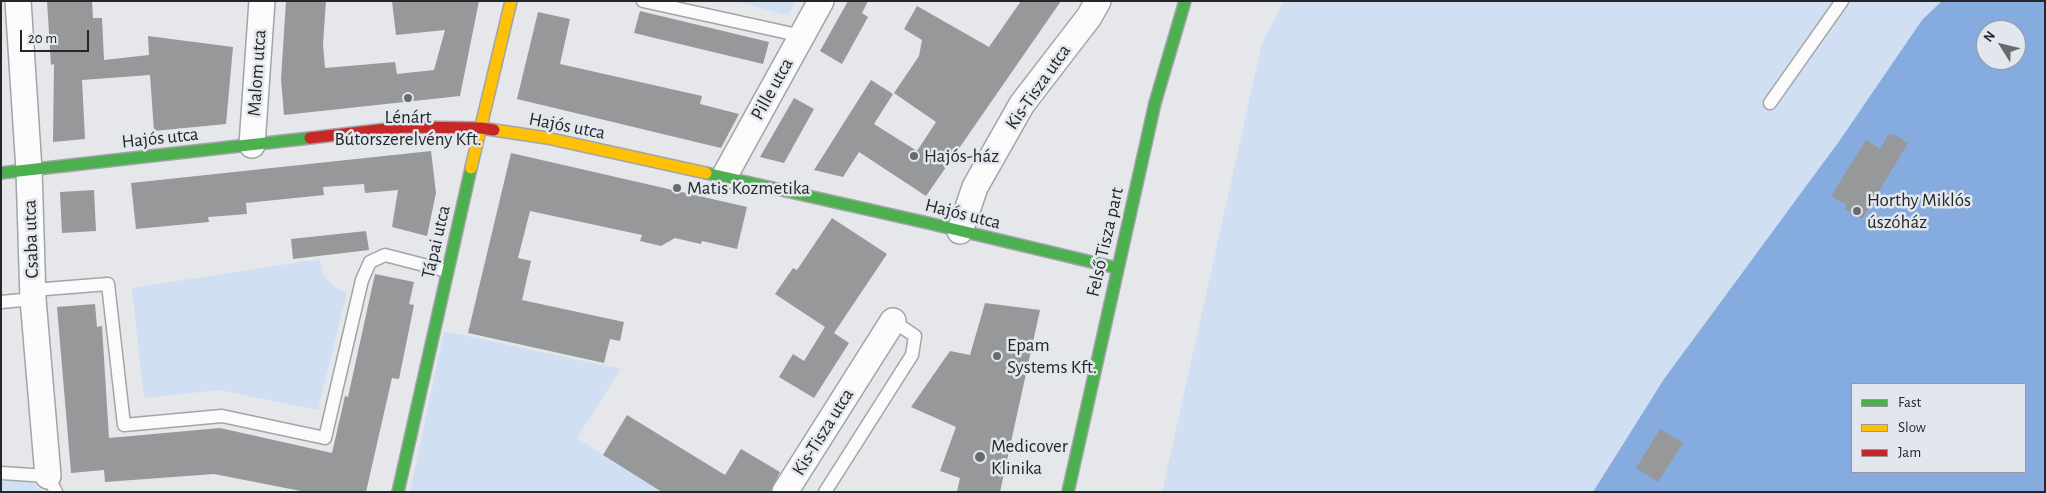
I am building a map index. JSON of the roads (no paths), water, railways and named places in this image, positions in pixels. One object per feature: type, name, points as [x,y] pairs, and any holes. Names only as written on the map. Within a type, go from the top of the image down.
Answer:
[{"type":"main road","name":"Tápai utca","points":[[398,492],[447,271],[511,1]]},
{"type":"main road","name":"Felső Tisza part","points":[[1068,492],[1155,102],[1185,1]]},
{"type":"main road","name":"Hajós utca","points":[[1,173],[404,127],[481,128],[547,138],[1117,268]]},
{"type":"street","name":"Csaba utca","points":[[18,1],[29,170],[33,295],[52,484]]},
{"type":"street","name":"Malom utca","points":[[252,145],[262,1]]},
{"type":"street","name":"Pille utca","points":[[724,177],[821,1]]},
{"type":"street","name":"Kis-Tisza utca","points":[[960,231],[975,187],[1022,104],[1089,17],[1098,1]]},
{"type":"street","name":"Kis-Tisza utca","points":[[785,492],[893,321]]},
{"type":"lane","points":[[643,1],[802,36]]},
{"type":"lane","points":[[1770,103],[1842,1]]},
{"type":"lane","points":[[1,302],[33,295],[108,284],[124,425],[222,416],[325,438],[362,280],[370,262],[385,255],[447,271]]},
{"type":"lane","points":[[825,492],[912,355],[915,336],[893,321]]},
{"type":"lane","points":[[1,473],[52,484]]},
{"type":"water","points":[[1942,1],[2045,1],[2045,492],[1593,492],[1664,379],[1840,140],[1922,20]]},
{"type":"place","name":"Lénárt Bútorszerelvény Kft.","points":[[408,98]]},
{"type":"place","name":"Hajós-ház","points":[[914,156]]},
{"type":"place","name":"Matis Kozmetika","points":[[677,188]]},
{"type":"place","name":"Horthy Miklós úszóház","points":[[1857,211]]},
{"type":"place","name":"Epam Systems Kft.","points":[[997,356]]},
{"type":"place","name":"Medicover Klinika","points":[[980,457]]}]
